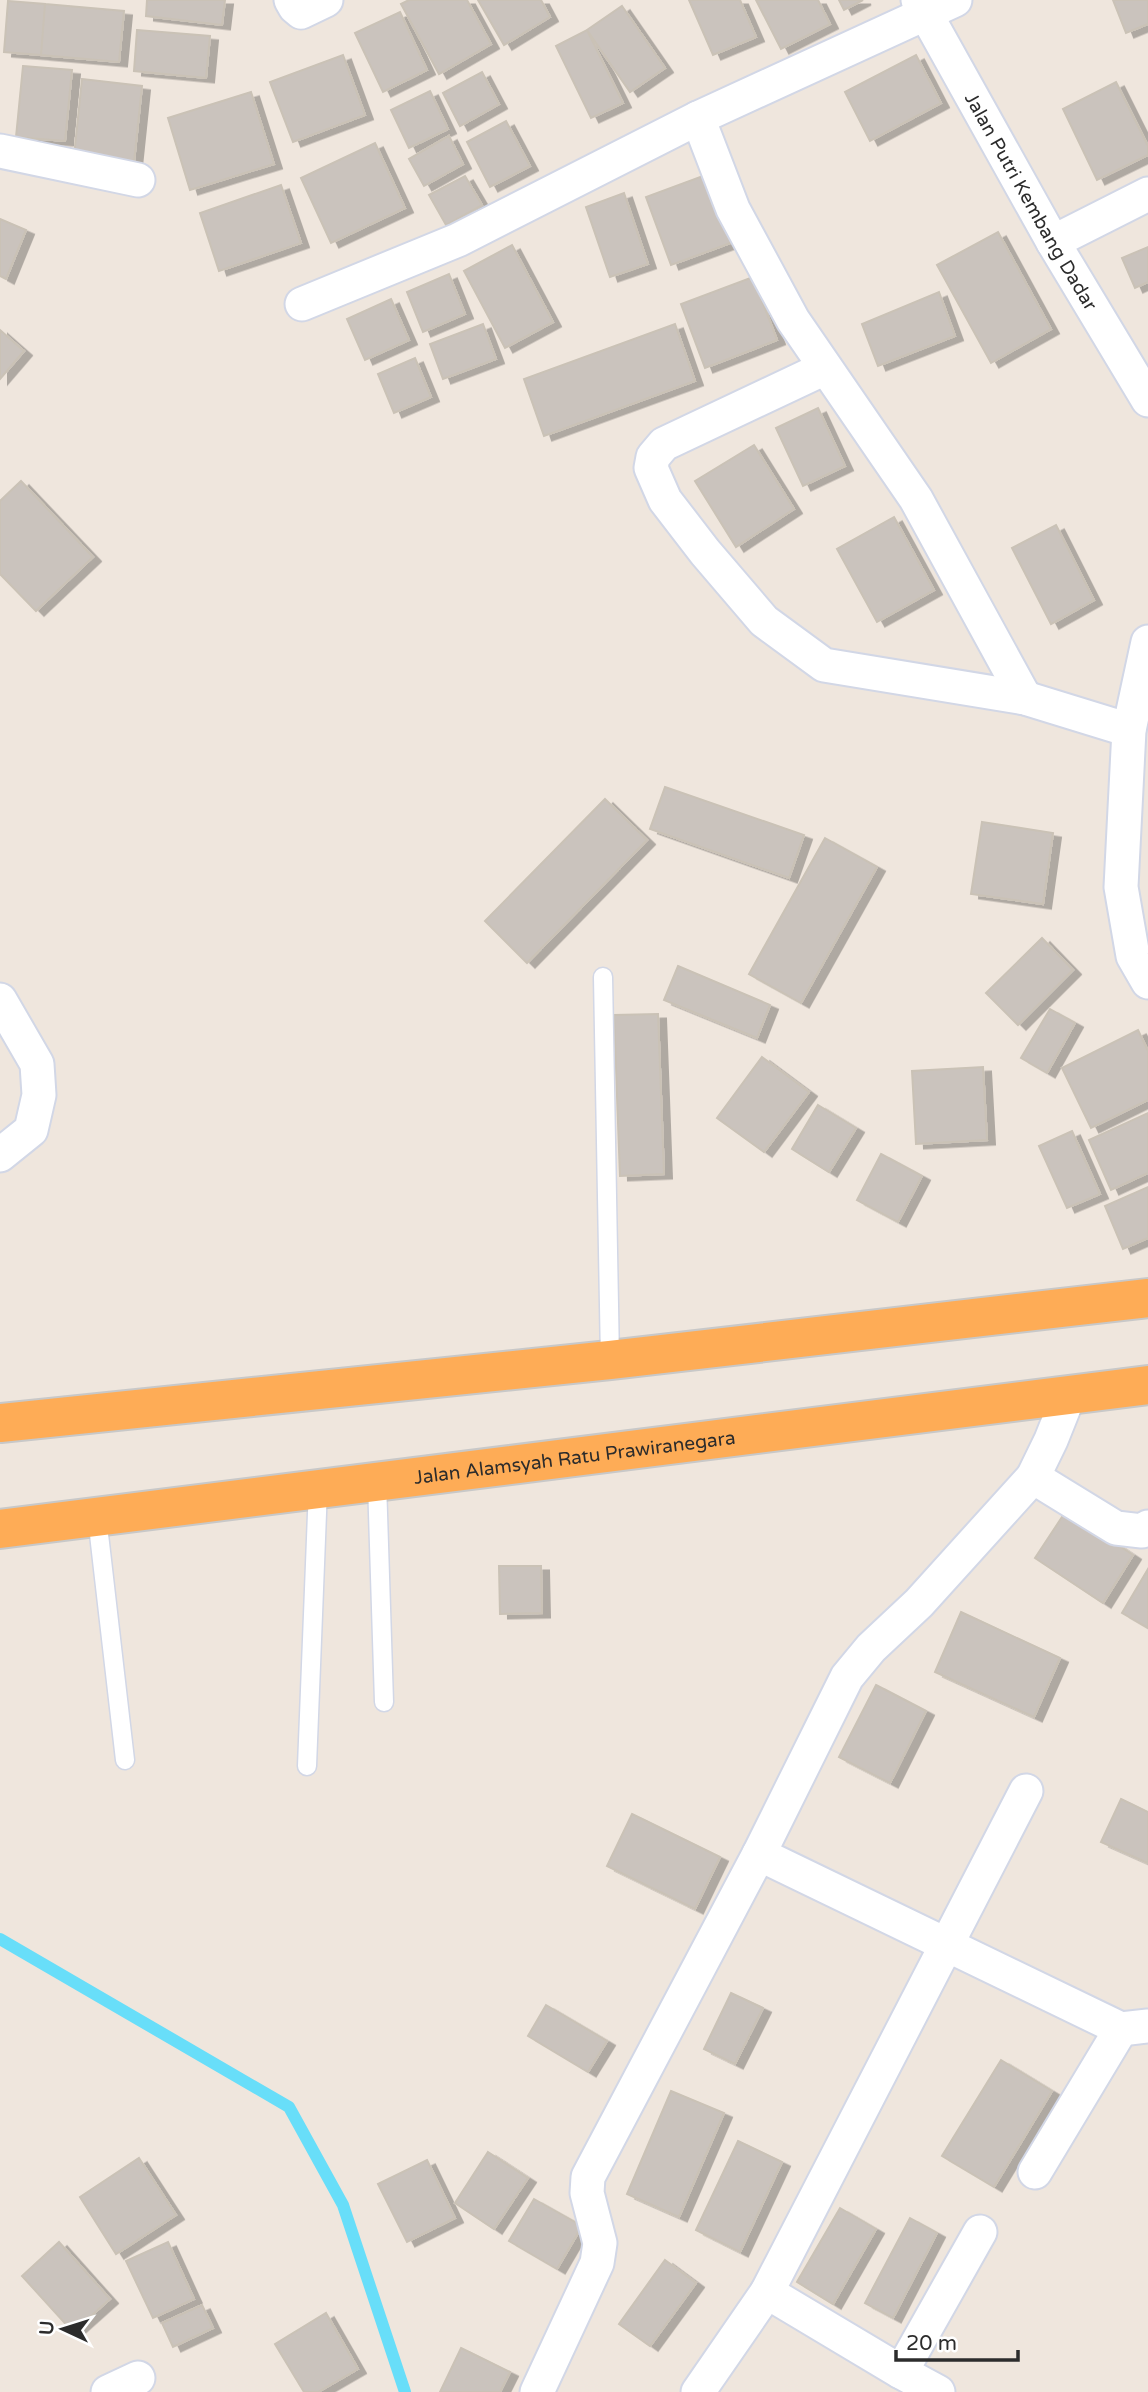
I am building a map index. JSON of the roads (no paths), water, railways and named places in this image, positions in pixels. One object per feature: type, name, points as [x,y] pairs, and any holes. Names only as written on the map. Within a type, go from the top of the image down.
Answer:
[{"type":"highway","points":[[0,1423],[610,1360],[1148,1298]]},
{"type":"highway","name":"Jalan Alamsyah Ratu Prawiranegara","points":[[0,1529],[1148,1385]]},
{"type":"street","points":[[291,0],[301,12],[326,0]]},
{"type":"street","points":[[302,304],[458,240],[698,118],[933,4]]},
{"type":"street","name":"Jalan Putri Kembang Dadar","points":[[933,4],[1053,242],[1148,400]]},
{"type":"street","points":[[698,118],[733,209],[793,320],[916,499],[1025,698]]},
{"type":"street","points":[[0,151],[138,180]]},
{"type":"street","points":[[1053,242],[1148,194]]},
{"type":"street","points":[[825,368],[664,444],[653,457],[651,468],[665,500],[705,552],[764,621],[824,665],[1025,698],[1129,730]]},
{"type":"street","points":[[1148,642],[1129,730],[1121,887],[1133,956],[1148,982]]},
{"type":"street","points":[[0,1000],[37,1064],[38,1095],[31,1130],[0,1155]]},
{"type":"street","points":[[537,2392],[597,2263],[600,2243],[587,2193],[588,2177],[759,1854],[847,1677],[871,1648],[919,1603],[1033,1477],[1069,1395]]},
{"type":"street","points":[[1033,1477],[1115,1528],[1142,1531],[1148,1527]]},
{"type":"street","points":[[698,2392],[767,2292],[1026,1791]]},
{"type":"street","points":[[759,1854],[946,1944],[1135,2027],[1035,2172]]},
{"type":"street","points":[[901,2372],[980,2232]]},
{"type":"street","points":[[767,2292],[938,2392]]},
{"type":"street","points":[[108,2392],[138,2378]]},
{"type":"lane","points":[[603,977],[610,1360]]},
{"type":"lane","points":[[377,1482],[384,1702]]},
{"type":"lane","points":[[307,1766],[318,1488]]},
{"type":"lane","points":[[97,1517],[125,1760]]},
{"type":"waterway","points":[[0,1939],[289,2107],[343,2205],[405,2392]]}]
